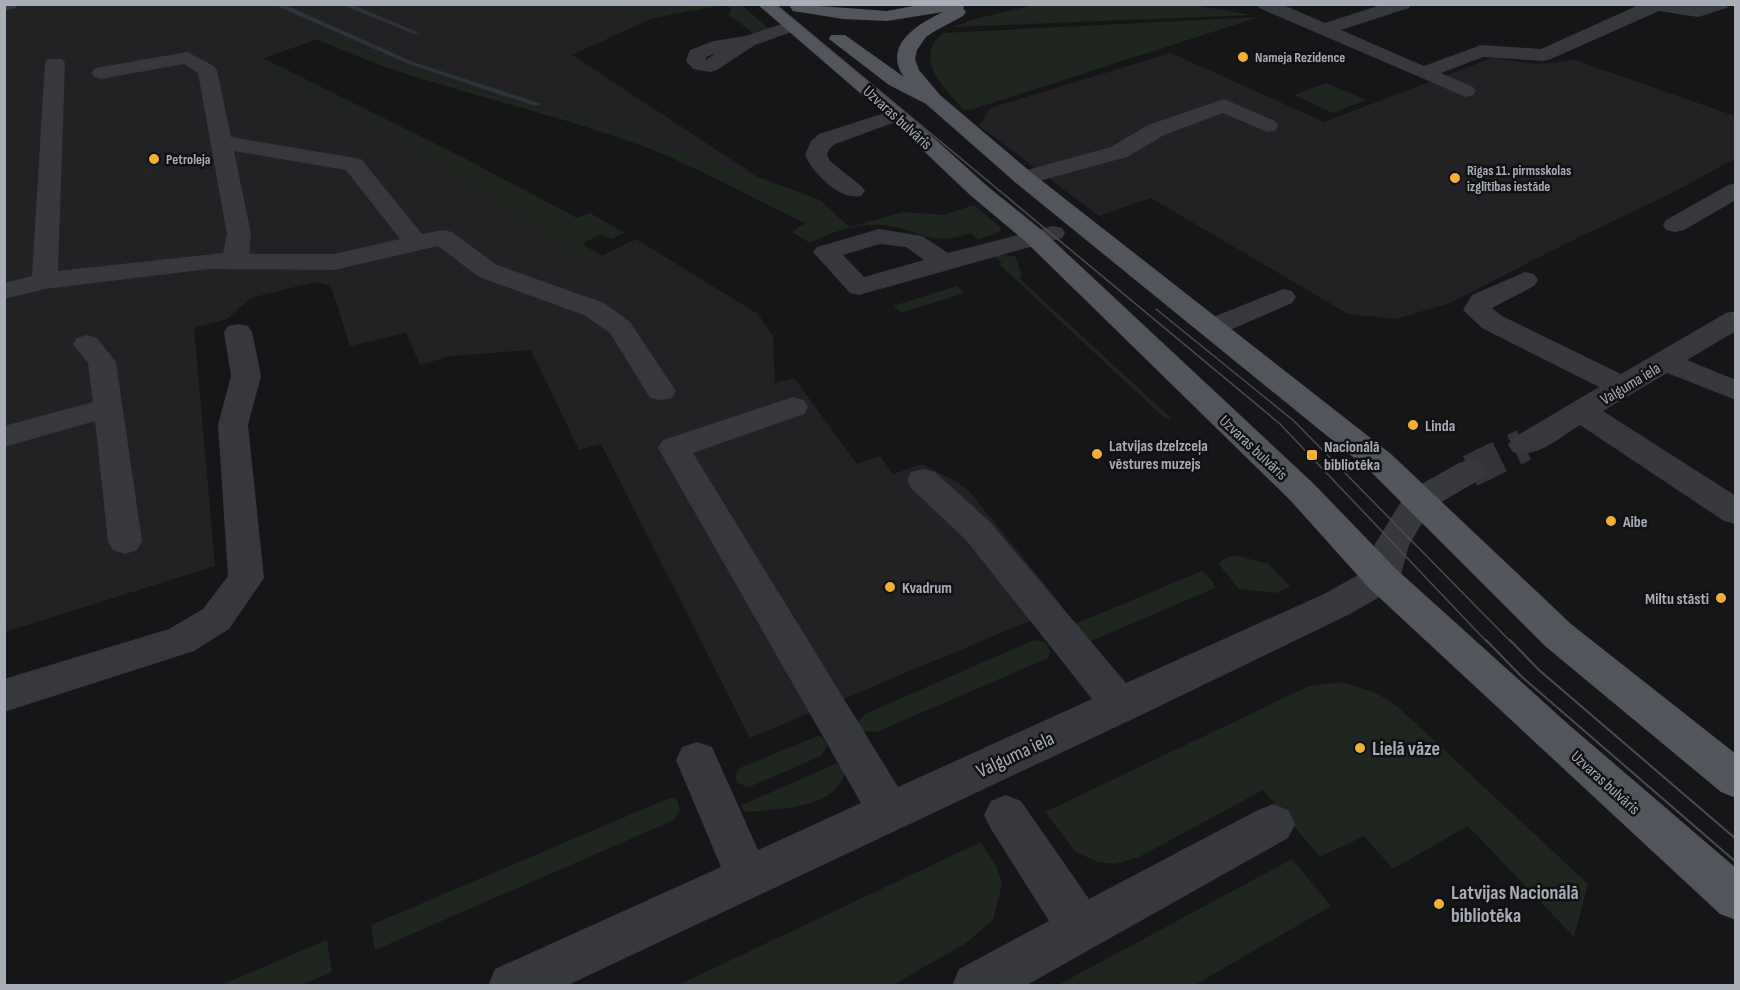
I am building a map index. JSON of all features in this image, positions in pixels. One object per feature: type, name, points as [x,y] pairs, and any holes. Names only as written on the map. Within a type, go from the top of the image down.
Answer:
[{"type":"main road","name":"Uzvaras bulvāris","points":[[765,4],[897,115],[978,190],[1044,235],[1302,492],[1382,578],[1554,736],[1736,898]]},
{"type":"main road","points":[[797,6],[843,14],[887,16],[958,4]]},
{"type":"main road","points":[[933,100],[909,70],[905,56],[910,42],[919,33],[973,4]]},
{"type":"main road","name":"Uzvaras bulvāris","points":[[797,6],[896,81],[933,100],[1024,178],[1380,462],[1558,635],[1736,779]]},
{"type":"main road","points":[[845,71],[851,48],[869,28],[887,16]]},
{"type":"street","points":[[4,6],[9,4]]},
{"type":"street","points":[[1265,4],[1467,91]]},
{"type":"street","points":[[1322,30],[1402,4]]},
{"type":"street","points":[[1423,73],[1481,51],[1544,55],[1652,5],[1698,12],[1715,7],[1736,18]]},
{"type":"street","points":[[748,41],[791,26]]},
{"type":"street","points":[[101,73],[187,58],[207,70],[239,234],[236,261]]},
{"type":"street","points":[[45,281],[55,63]]},
{"type":"street","points":[[1024,178],[1119,152],[1156,130],[1224,105],[1266,126]]},
{"type":"street","points":[[854,191],[820,164],[816,155],[819,146],[827,139],[897,115]]},
{"type":"street","points":[[221,142],[353,164],[416,243]]},
{"type":"street","points":[[1675,225],[1736,190]]},
{"type":"street","points":[[945,262],[1044,235]]},
{"type":"street","points":[[4,291],[45,281],[209,261],[334,262],[443,237],[488,272],[594,309],[620,328],[661,391]]},
{"type":"street","points":[[1525,280],[1482,301],[1477,310],[1492,322],[1623,387]]},
{"type":"street","points":[[1213,327],[1283,297]]},
{"type":"street","name":"Valguma iela","points":[[1524,445],[1736,319]]},
{"type":"street","points":[[4,696],[181,640],[216,620],[246,578],[233,425],[246,376],[238,332]]},
{"type":"street","points":[[87,344],[102,362],[125,541]]},
{"type":"street","points":[[1666,362],[1736,391]]},
{"type":"street","points":[[793,406],[674,448],[890,812]]},
{"type":"street","points":[[4,436],[109,407]]},
{"type":"street","points":[[1582,412],[1736,512]]},
{"type":"street","points":[[1382,578],[1392,544],[1419,500],[1470,471]]},
{"type":"street","points":[[923,480],[978,531],[1121,706]]},
{"type":"street","name":"Valguma iela","points":[[512,986],[1295,626],[1382,578]]},
{"type":"street","points":[[697,760],[748,877]]},
{"type":"street","points":[[1006,815],[1081,928]]},
{"type":"street","points":[[976,986],[1274,824]]},
{"type":"shaded area","points":[[5,4],[723,5],[653,18],[572,55],[758,177],[599,124],[472,89],[380,58],[326,36],[256,61],[332,99],[418,147],[590,262],[636,239],[758,314],[773,336],[775,383],[794,378],[857,464],[880,456],[893,474],[922,464],[957,482],[969,491],[1063,607],[750,738],[601,444],[579,450],[531,350],[451,356],[420,365],[406,333],[350,346],[332,290],[328,285],[315,282],[251,298],[227,319],[194,328],[215,566],[5,632]]},
{"type":"shaded area","points":[[1038,4],[1187,4],[1252,15],[953,27],[979,18]]},
{"type":"shaded area","points":[[614,5],[655,11],[694,5],[723,5],[653,18]]},
{"type":"shaded area","points":[[726,5],[742,5],[770,30],[753,33],[728,14],[732,9]]},
{"type":"shaded area","points":[[1259,17],[970,110],[963,109],[948,92],[934,72],[931,62],[930,52],[943,33]]},
{"type":"shaded area","points":[[326,36],[380,58],[472,89],[599,124],[758,177],[820,200],[849,227],[903,212],[944,215],[974,205],[1001,228],[999,232],[978,240],[971,233],[939,239],[895,227],[873,225],[840,230],[810,243],[792,232],[805,223],[659,152],[597,130],[396,70],[317,39]]},
{"type":"shaded area","name":"Rīgas 11. pirmsskolas izglītības iestāde","points":[[1171,53],[1324,122],[1492,58],[1538,64],[1575,60],[1735,116],[1736,158],[1674,192],[1567,243],[1450,303],[1396,319],[1348,314],[1151,198],[1099,216],[979,126],[990,108]]},
{"type":"shaded area","points":[[263,58],[464,158],[577,218],[590,213],[625,233],[611,239],[601,234],[582,244],[603,256],[590,262],[418,147],[332,99],[255,61]]},
{"type":"shaded area","points":[[1326,83],[1366,100],[1333,113],[1294,95]]},
{"type":"shaded area","points":[[994,256],[1015,256],[1022,276],[1019,278],[1171,418],[1167,419],[1158,412],[999,264],[1002,263]]},
{"type":"shaded area","points":[[957,286],[964,293],[901,313],[893,306]]},
{"type":"shaded area","points":[[1234,555],[1268,564],[1290,586],[1276,593],[1239,589],[1219,565],[1221,561]]},
{"type":"shaded area","points":[[1202,571],[1213,582],[1215,588],[1084,644],[1070,626]]},
{"type":"shaded area","points":[[1034,640],[1045,642],[1050,650],[1048,658],[876,732],[862,731],[857,723],[865,714]]},
{"type":"shaded area","points":[[1341,682],[1374,692],[1397,706],[1588,884],[1574,937],[1468,826],[1393,869],[1364,836],[1320,857],[1263,790],[1139,857],[1115,864],[1098,862],[1076,852],[1045,812],[1309,686]]},
{"type":"shaded area","points":[[818,736],[823,738],[827,746],[821,756],[749,787],[737,783],[735,776],[740,768]]},
{"type":"shaded area","points":[[840,762],[845,774],[838,786],[829,795],[817,801],[789,808],[748,812],[743,810],[742,805]]},
{"type":"shaded area","points":[[672,798],[677,800],[680,810],[674,820],[375,950],[371,925]]},
{"type":"shaded area","points":[[981,842],[997,868],[1002,884],[993,920],[966,943],[893,985],[678,985]]},
{"type":"shaded area","points":[[1292,859],[1331,906],[1195,985],[1058,985]]},
{"type":"shaded area","points":[[327,940],[332,972],[301,985],[221,985]]},
{"type":"waterway","points":[[276,4],[411,63],[538,104]]},
{"type":"waterway","points":[[344,4],[416,33]]},
{"type":"tunnel","points":[[1470,471],[1524,445]]},
{"type":"tram line","points":[[775,4],[1280,424],[1487,642]]},
{"type":"tram line","points":[[1156,309],[1294,421],[1511,642]]},
{"type":"tram line","points":[[1486,640],[1522,677],[1736,862]]},
{"type":"tram line","points":[[1510,640],[1539,670],[1736,839]]},
{"type":"place","name":"Nameja Rezidence","points":[[1243,57]]},
{"type":"place","name":"Petroleja","points":[[154,159]]},
{"type":"place","name":"Rīgas 11. pirmsskolas izglītības iestāde","points":[[1455,178]]},
{"type":"place","name":"Linda","points":[[1413,425]]},
{"type":"place","name":"Latvijas dzelzceļa vēstures muzejs","points":[[1097,454]]},
{"type":"place","name":"Nacionālā bibliotēka","points":[[1312,455]]},
{"type":"place","name":"Aibe","points":[[1611,521]]},
{"type":"place","name":"Kvadrum","points":[[890,587]]},
{"type":"place","name":"Miltu stāsti","points":[[1721,598]]},
{"type":"place","name":"Lielā vāze","points":[[1360,748]]},
{"type":"place","name":"Latvijas Nacionālā bibliotēka","points":[[1439,904]]}]
